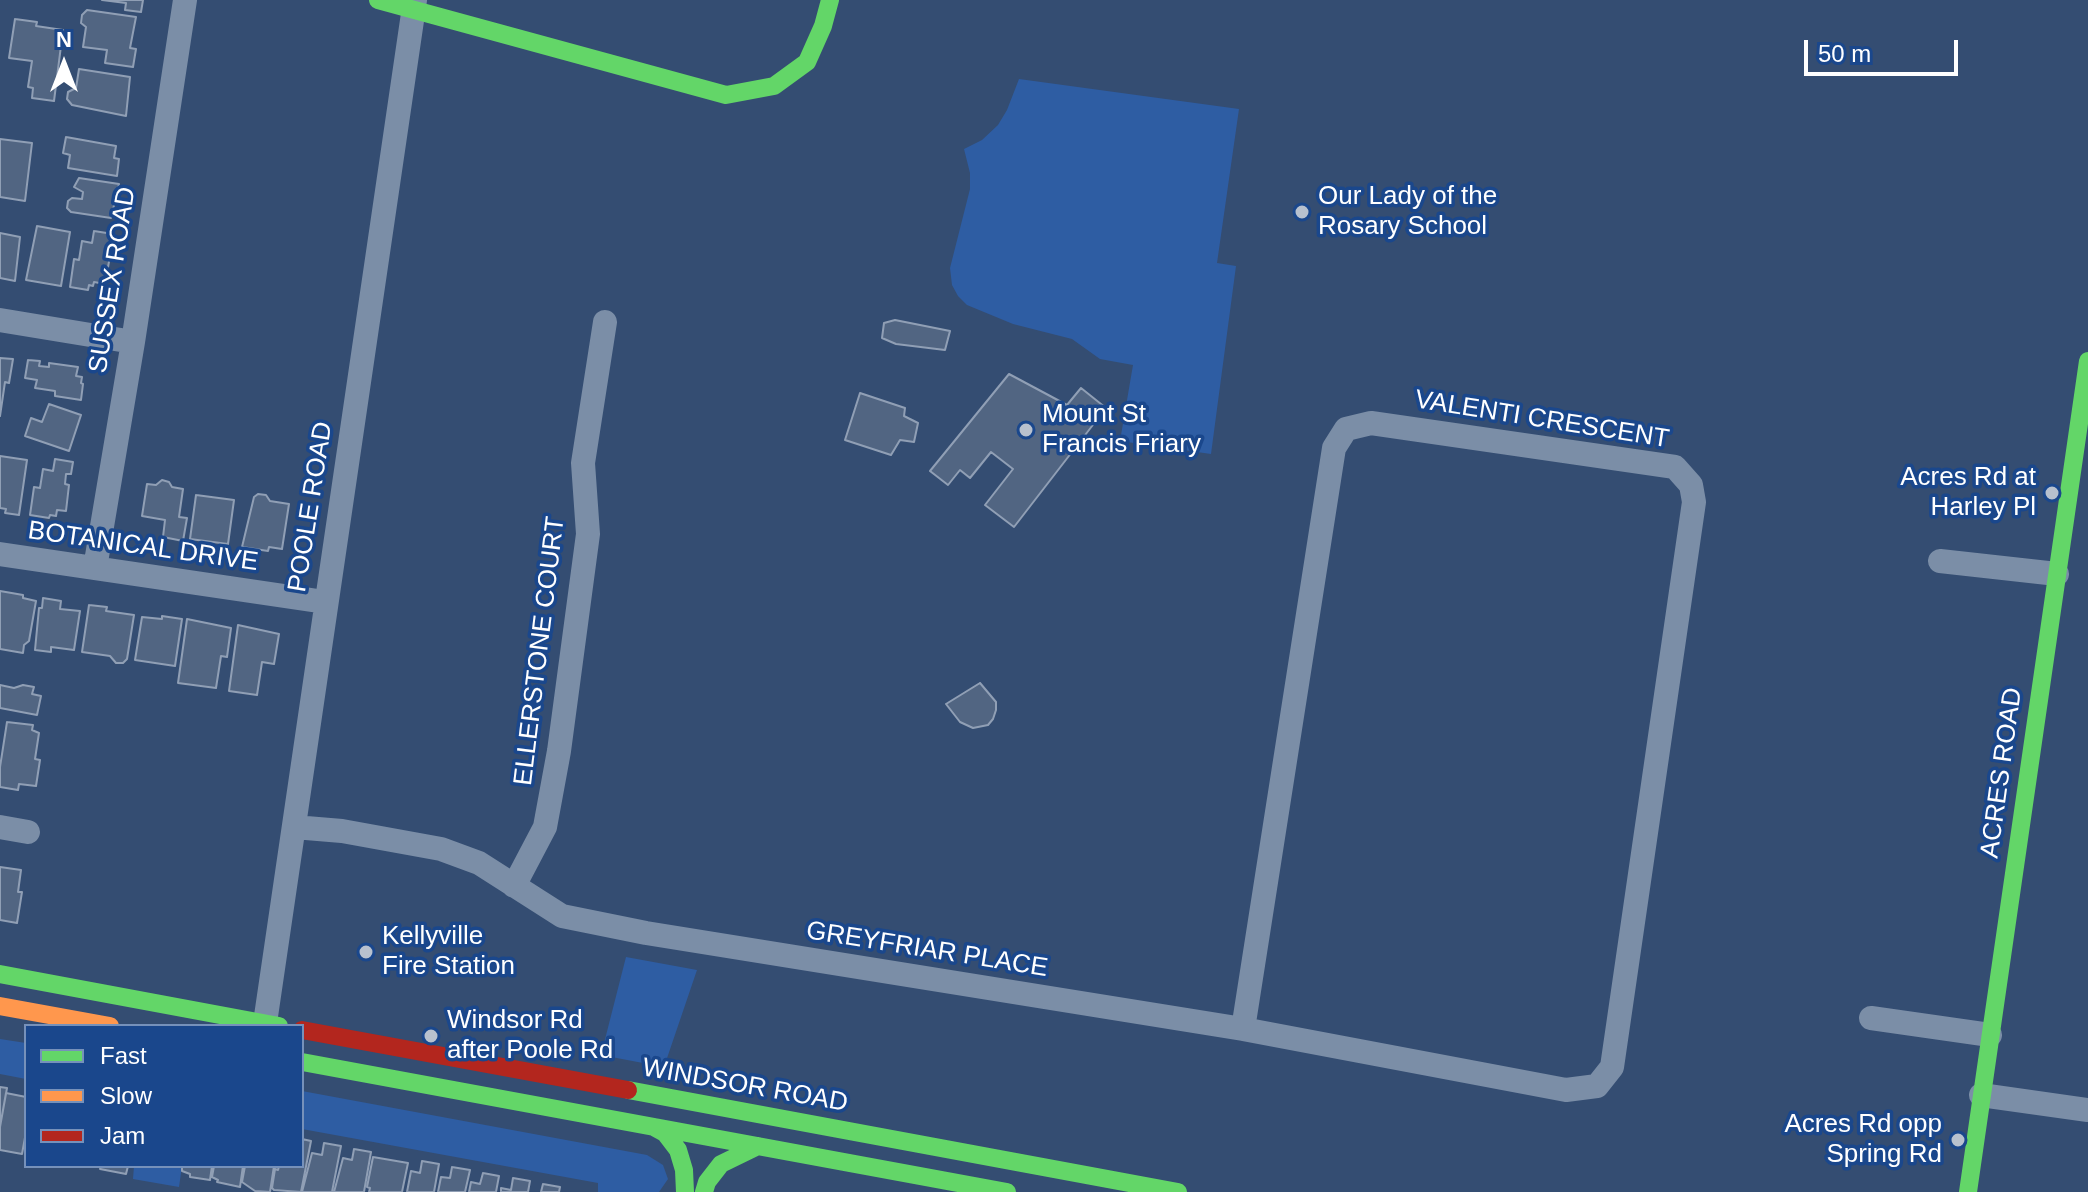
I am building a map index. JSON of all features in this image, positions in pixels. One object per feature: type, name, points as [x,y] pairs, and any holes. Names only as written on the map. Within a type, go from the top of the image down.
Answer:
[{"type":"main road","points":[[378,0],[414,5],[726,95],[774,86],[807,62],[823,26],[830,0]]},
{"type":"main road","name":"ACRES ROAD","points":[[1968,1192],[2088,361]]},
{"type":"main road","points":[[0,974],[267,1024]]},
{"type":"main road","points":[[0,1006],[99,1024]]},
{"type":"main road","name":"WINDSOR ROAD","points":[[304,1030],[1178,1192]]},
{"type":"main road","points":[[304,1062],[1007,1192]]},
{"type":"main road","points":[[654,1127],[673,1141],[678,1150],[684,1170],[685,1192]]},
{"type":"main road","points":[[704,1192],[707,1182],[721,1164],[758,1146]]},
{"type":"street","name":"SUSSEX ROAD","points":[[95,568],[185,0]]},
{"type":"street","name":"POOLE ROAD","points":[[272,1024],[294,827],[325,602],[414,5]]},
{"type":"street","points":[[0,320],[133,342]]},
{"type":"street","name":"ELLERSTONE COURT","points":[[514,886],[545,827],[559,751],[588,534],[583,463],[605,322]]},
{"type":"street","name":"VALENTI CRESCENT","points":[[1243,1029],[1334,448],[1346,429],[1371,423],[1675,467],[1691,485],[1694,502],[1612,1067],[1597,1086],[1566,1090]]},
{"type":"street","name":"BOTANICAL DRIVE","points":[[0,554],[325,602]]},
{"type":"street","points":[[1940,561],[2057,574]]},
{"type":"street","points":[[0,827],[28,832]]},
{"type":"street","name":"GREYFRIAR PLACE","points":[[294,827],[342,831],[441,849],[479,863],[562,916],[646,933],[1243,1029],[1566,1090]]},
{"type":"street","points":[[1871,1018],[1990,1035]]},
{"type":"street","points":[[1981,1095],[2088,1110]]},
{"type":"shaded area","points":[[1019,79],[1239,109],[1217,263],[1236,266],[1211,454],[1120,441],[1133,365],[1100,359],[1072,339],[1013,324],[967,305],[952,285],[950,268],[970,189],[964,149],[982,140],[998,125]]},
{"type":"shaded area","points":[[626,957],[697,970],[664,1067],[601,1055]]},
{"type":"shaded area","points":[[0,1039],[24,1043],[24,1079],[0,1074]]},
{"type":"shaded area","points":[[304,1091],[647,1155],[663,1165],[668,1179],[659,1192],[598,1192],[598,1183],[304,1129]]},
{"type":"shaded area","points":[[134,1168],[182,1168],[179,1187],[133,1179]]},
{"type":"building","points":[[102,0],[143,0],[141,12],[125,10],[126,3]]},
{"type":"building","points":[[87,10],[136,17],[130,48],[136,49],[133,67],[105,63],[107,50],[83,47],[86,27],[81,23],[82,15]]},
{"type":"building","points":[[15,19],[63,30],[54,101],[32,98],[33,88],[28,87],[32,61],[9,58]]},
{"type":"building","points":[[79,69],[130,77],[126,116],[72,105],[67,99],[68,92],[76,88]]},
{"type":"building","points":[[66,137],[116,146],[114,158],[119,159],[117,176],[68,168],[70,155],[63,153]]},
{"type":"building","points":[[0,139],[32,143],[25,201],[0,197]]},
{"type":"building","points":[[79,178],[119,184],[111,218],[71,212],[67,208],[72,198],[82,199],[83,192],[74,187]]},
{"type":"building","points":[[37,226],[70,232],[61,286],[26,280]]},
{"type":"building","points":[[94,231],[113,234],[111,247],[106,247],[105,255],[110,256],[105,284],[94,282],[88,290],[70,287],[74,259],[79,260],[82,241],[92,243]]},
{"type":"building","points":[[0,233],[20,237],[15,281],[0,278]]},
{"type":"building","points":[[895,320],[950,331],[945,350],[896,344],[882,338],[884,323]]},
{"type":"building","points":[[0,358],[13,359],[9,383],[5,382],[0,416]]},
{"type":"building","points":[[28,360],[40,361],[39,366],[49,367],[49,363],[78,367],[76,376],[82,377],[83,384],[81,400],[55,396],[55,391],[35,388],[37,380],[25,378]]},
{"type":"building","name":"Mount St Francis Friary","points":[[1009,374],[1067,405],[1081,388],[1106,408],[1014,527],[985,505],[1013,469],[991,452],[970,478],[960,470],[948,485],[930,471]]},
{"type":"building","points":[[860,393],[905,408],[904,416],[918,423],[914,442],[900,440],[891,455],[845,440]]},
{"type":"building","points":[[49,404],[81,415],[69,451],[25,436],[31,418],[42,422]]},
{"type":"building","points":[[0,456],[27,460],[19,515],[5,513],[6,509],[0,508]]},
{"type":"building","points":[[55,459],[73,462],[71,474],[66,474],[65,484],[69,485],[66,511],[57,510],[56,516],[50,515],[49,518],[30,515],[34,487],[40,488],[43,469],[53,471]]},
{"type":"building","points":[[162,480],[172,487],[183,489],[179,517],[187,518],[183,541],[163,537],[165,520],[142,516],[147,484],[156,485]]},
{"type":"building","points":[[196,495],[234,500],[228,544],[190,539]]},
{"type":"building","points":[[266,495],[270,501],[289,504],[282,549],[269,547],[268,551],[242,547],[254,497]]},
{"type":"building","points":[[0,591],[36,601],[29,641],[24,645],[23,653],[0,649]]},
{"type":"building","points":[[43,598],[61,601],[60,609],[80,611],[74,650],[51,647],[51,652],[35,650],[39,608],[42,608]]},
{"type":"building","points":[[89,605],[134,615],[127,659],[123,663],[116,663],[110,656],[82,652]]},
{"type":"building","points":[[162,616],[182,619],[175,666],[135,660],[142,617],[162,619]]},
{"type":"building","points":[[187,619],[231,628],[227,657],[221,656],[216,688],[178,683]]},
{"type":"building","points":[[238,625],[279,634],[274,664],[262,662],[257,695],[229,691]]},
{"type":"building","points":[[980,683],[996,702],[996,710],[988,725],[973,728],[960,722],[946,704]]},
{"type":"building","points":[[0,685],[34,687],[32,694],[41,696],[37,715],[0,708]]},
{"type":"building","points":[[7,722],[33,725],[32,730],[39,733],[35,759],[40,760],[36,786],[19,784],[18,790],[0,787]]},
{"type":"building","points":[[0,867],[21,870],[18,892],[22,892],[17,923],[0,920]]},
{"type":"building","points":[[0,1087],[7,1088],[0,1127]]},
{"type":"building","points":[[6,1093],[24,1097],[22,1154],[0,1150],[0,1127]]},
{"type":"building","points":[[304,1139],[311,1141],[301,1192],[274,1190],[275,1169],[304,1168]]},
{"type":"building","points":[[324,1143],[341,1146],[332,1192],[302,1192],[312,1153],[322,1155]]},
{"type":"building","points":[[354,1149],[371,1152],[364,1192],[334,1192],[343,1158],[352,1160]]},
{"type":"building","points":[[373,1157],[408,1163],[402,1192],[369,1192],[370,1188],[367,1187]]},
{"type":"building","points":[[422,1161],[439,1164],[434,1192],[407,1192],[411,1171],[420,1173]]},
{"type":"building","points":[[452,1167],[470,1170],[465,1192],[438,1192],[441,1177],[450,1178]]},
{"type":"building","points":[[100,1168],[128,1168],[126,1174]]},
{"type":"building","points":[[182,1168],[212,1168],[210,1180],[190,1177]]},
{"type":"building","points":[[214,1168],[243,1168],[240,1187],[217,1182],[212,1177]]},
{"type":"building","points":[[245,1168],[274,1168],[270,1192],[255,1191],[242,1182]]},
{"type":"building","points":[[483,1173],[499,1176],[496,1192],[469,1192],[471,1182],[480,1184]]},
{"type":"building","points":[[513,1178],[530,1181],[528,1192],[501,1192],[501,1188],[511,1190]]},
{"type":"building","points":[[543,1184],[560,1187],[559,1192],[541,1192]]},
{"type":"traffic: fast","points":[[378,0],[726,95],[774,86],[807,62],[823,26],[830,0]]},
{"type":"traffic: fast","points":[[1968,1192],[2088,361]]},
{"type":"traffic: fast","points":[[0,974],[268,1024]]},
{"type":"traffic: fast","points":[[304,1062],[1007,1192]]},
{"type":"traffic: fast","points":[[628,1090],[1178,1192]]},
{"type":"traffic: fast","points":[[654,1127],[665,1133],[678,1150],[684,1170],[685,1192]]},
{"type":"traffic: fast","points":[[704,1192],[707,1182],[721,1164],[758,1146]]},
{"type":"traffic: slow","points":[[0,1006],[99,1024]]},
{"type":"traffic: jam","points":[[304,1030],[628,1090]]},
{"type":"place","name":"Our Lady of the Rosary School","points":[[1302,212]]},
{"type":"place","name":"Mount St Francis Friary","points":[[1026,430]]},
{"type":"place","name":"Acres Rd at Harley Pl","points":[[2052,493]]},
{"type":"place","name":"Kellyville Fire Station","points":[[366,952]]},
{"type":"place","name":"Windsor Rd after Poole Rd","points":[[431,1036]]},
{"type":"place","name":"Acres Rd opp Spring Rd","points":[[1958,1140]]}]
